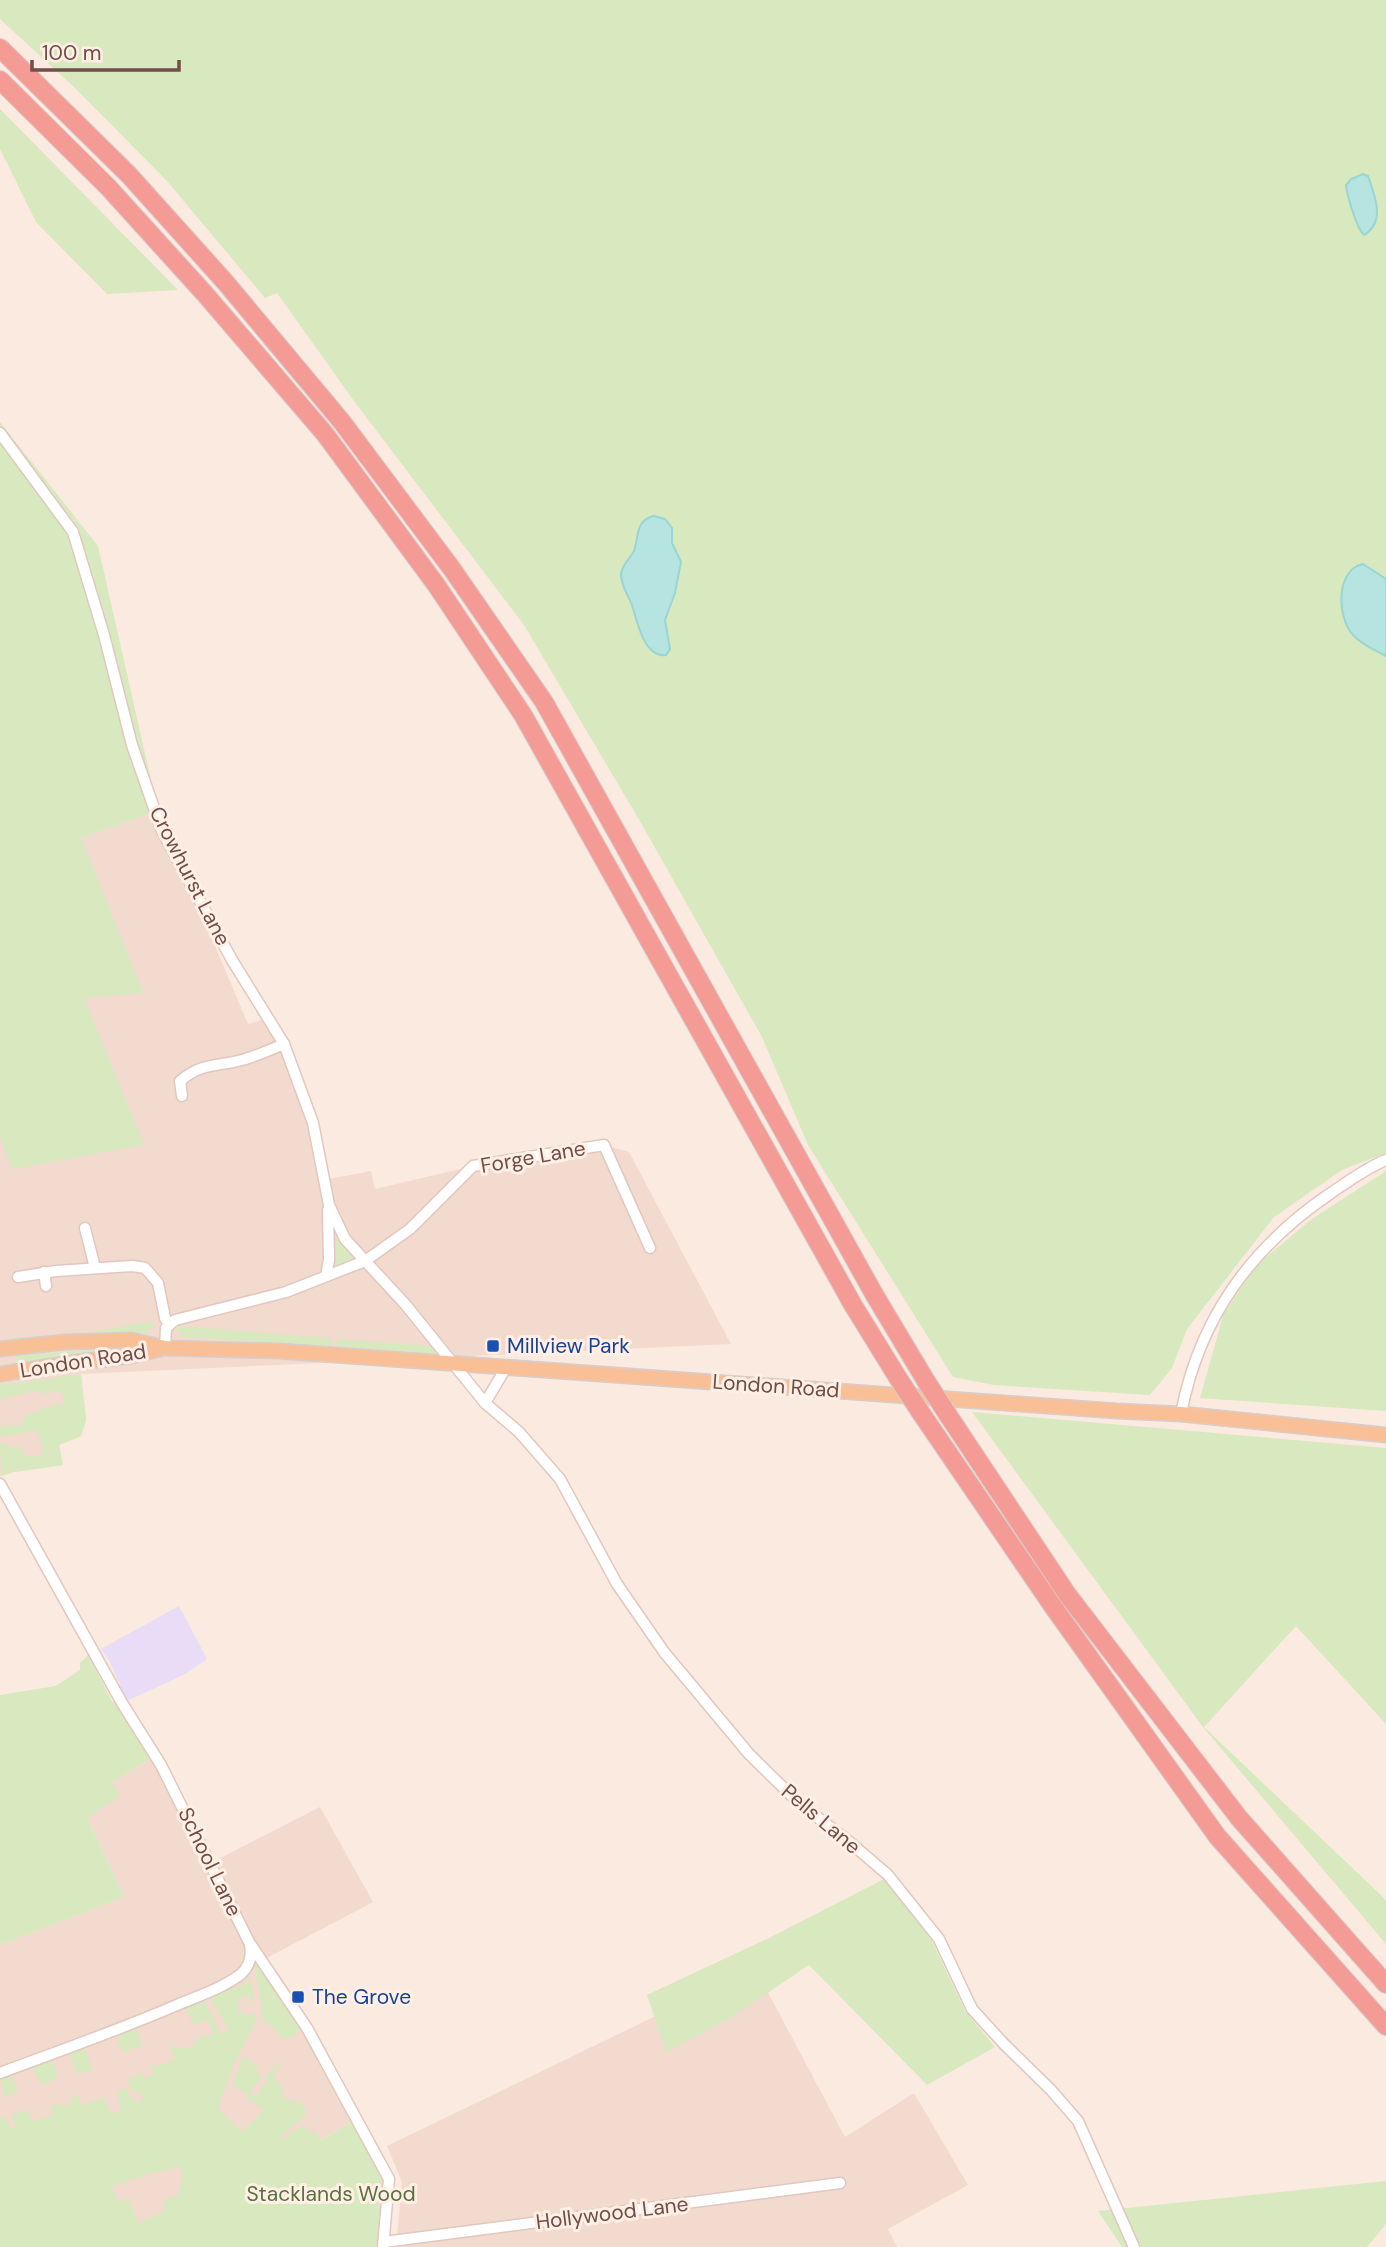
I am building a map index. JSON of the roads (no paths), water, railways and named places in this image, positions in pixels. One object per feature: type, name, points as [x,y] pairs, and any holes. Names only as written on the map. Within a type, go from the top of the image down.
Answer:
[{"type":"highway","points":[[0,48],[129,175],[226,283],[342,422],[452,569],[544,702],[867,1282],[948,1415],[1067,1594],[1198,1765],[1239,1818],[1386,1984]]},
{"type":"highway","points":[[0,80],[108,187],[205,294],[325,434],[437,586],[523,715],[853,1305],[921,1413],[1217,1836],[1386,2026]]},
{"type":"main road","name":"London Road","points":[[0,1349],[65,1342],[131,1340],[165,1348],[279,1351],[1181,1414],[1386,1435]]},
{"type":"main road","name":"London Road","points":[[1,1374],[131,1356],[165,1348]]},
{"type":"street","name":"Crowhurst Lane","points":[[0,433],[73,532],[104,635],[132,745],[162,831],[232,960],[284,1044],[313,1123],[329,1205],[326,1276]]},
{"type":"street","points":[[182,1096],[180,1081],[193,1071],[241,1060],[284,1044]]},
{"type":"street","name":"Forge Lane","points":[[169,1324],[183,1317],[286,1292],[365,1261],[410,1229],[472,1166],[604,1145],[650,1248]]},
{"type":"street","points":[[1181,1414],[1187,1380],[1213,1317],[1244,1270],[1275,1236],[1306,1210],[1372,1166],[1386,1160]]},
{"type":"street","name":"Crowhurst Lane","points":[[329,1205],[345,1239],[405,1304],[453,1363]]},
{"type":"street","points":[[85,1228],[95,1268]]},
{"type":"street","points":[[18,1277],[44,1272],[133,1266],[149,1271],[158,1283],[165,1318],[169,1324],[165,1332],[165,1348]]},
{"type":"street","points":[[44,1272],[46,1286]]},
{"type":"street","name":"Pells Lane","points":[[453,1363],[485,1403],[519,1432],[560,1479],[617,1584],[664,1652],[749,1754],[800,1804],[888,1875],[939,1939],[972,2009],[1004,2045],[1051,2090],[1078,2122],[1134,2247]]},
{"type":"street","points":[[485,1403],[507,1366]]},
{"type":"street","name":"School Lane","points":[[0,1484],[122,1703],[161,1765],[249,1942],[307,2028],[389,2179],[384,2244]]},
{"type":"street","points":[[0,2073],[143,2020],[210,1991],[242,1973],[248,1966],[252,1954],[249,1942]]},
{"type":"street","name":"Hollywood Lane","points":[[384,2244],[840,2183]]},
{"type":"water","points":[[1363,174],[1368,176],[1377,208],[1375,223],[1364,235],[1358,226],[1346,185],[1351,179]]},
{"type":"water","points":[[654,516],[665,519],[672,528],[672,543],[681,562],[675,593],[665,620],[670,649],[666,655],[652,651],[647,645],[621,578],[623,567],[634,551],[641,525]]},
{"type":"water","points":[[1363,564],[1386,579],[1386,656],[1357,639],[1344,618],[1343,585],[1347,575]]},
{"type":"place","name":"Millview Park","points":[[493,1346]]},
{"type":"place","name":"The Grove","points":[[298,1997]]},
{"type":"park label","name":"Stacklands Wood","points":[[331,2194]]}]
